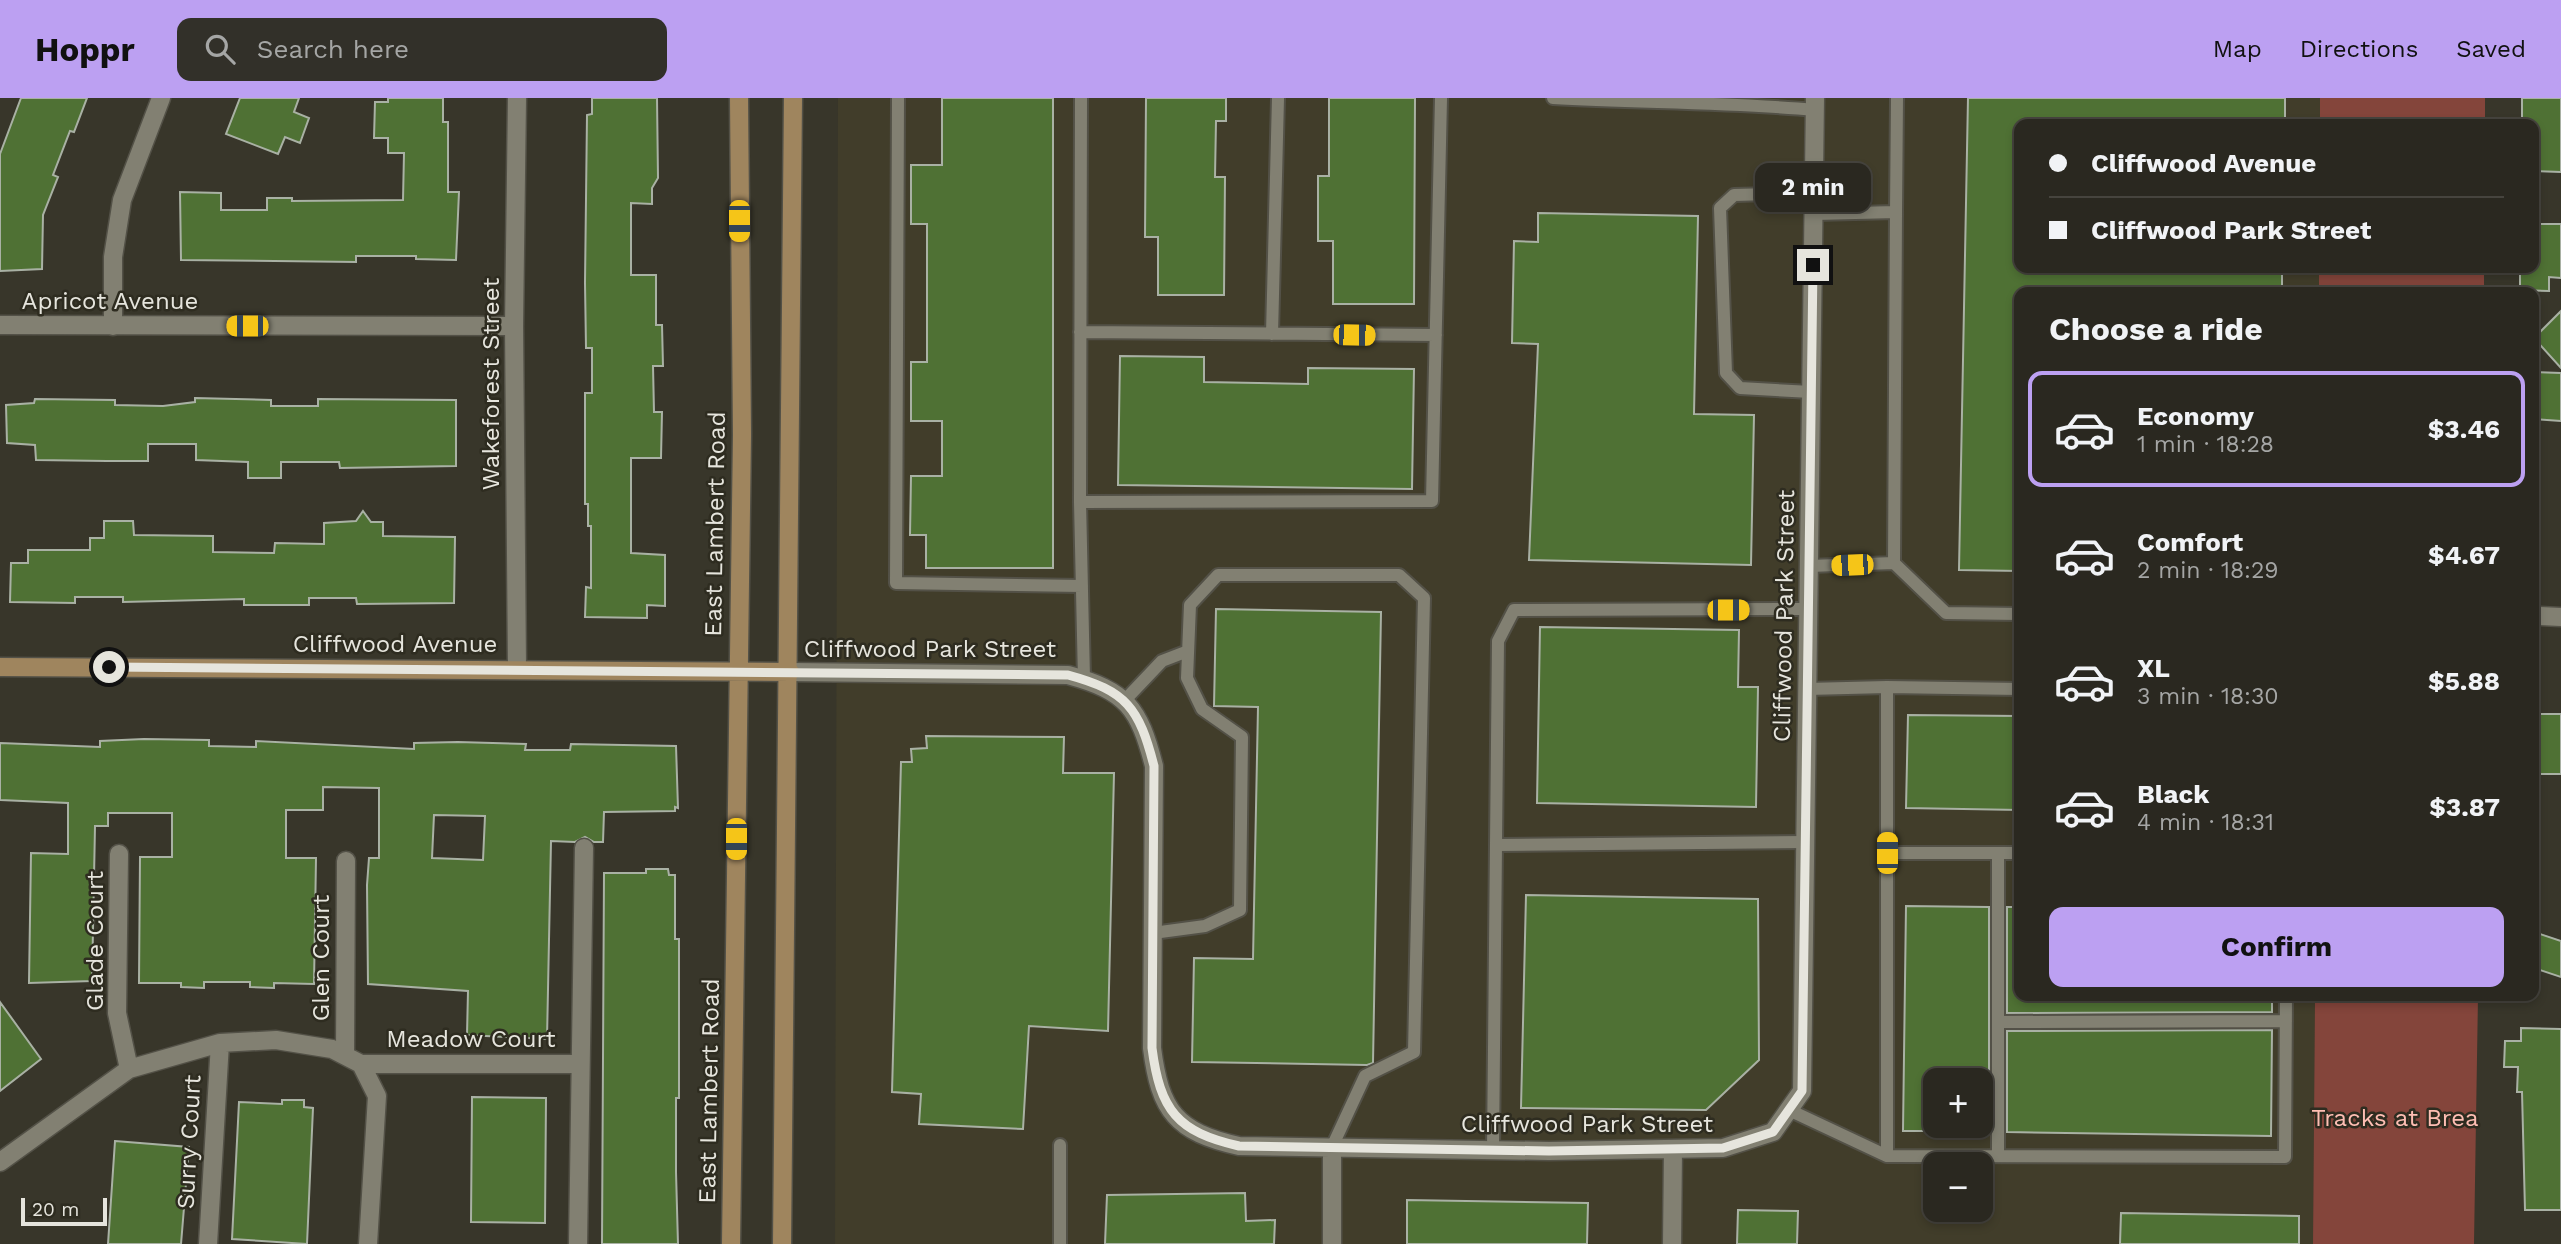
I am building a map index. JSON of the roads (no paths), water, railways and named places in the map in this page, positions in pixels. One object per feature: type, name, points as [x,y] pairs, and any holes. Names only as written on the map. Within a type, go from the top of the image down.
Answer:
[{"type":"main road","name":"East Lambert Road","points":[[731,1244],[741,435],[739,98]]},
{"type":"main road","points":[[782,1244],[790,672],[793,98]]},
{"type":"main road","name":"Cliffwood Avenue","points":[[0,667],[790,672]]},
{"type":"street","points":[[113,326],[113,257],[122,200],[161,98]]},
{"type":"street","name":"Wakeforest Street","points":[[517,98],[514,326],[517,669]]},
{"type":"street","name":"Cliffwood Park Street","points":[[790,672],[1068,675],[1099,682],[1125,700],[1145,731],[1154,766],[1152,1048],[1156,1084],[1173,1114],[1204,1138],[1239,1146],[1493,1150],[1673,1149],[1723,1148],[1773,1132],[1802,1091],[1815,104]]},
{"type":"street","name":"Apricot Avenue","points":[[0,324],[514,326]]},
{"type":"street","points":[[2540,616],[2561,617]]},
{"type":"street","name":"Meadow Court","points":[[578,1244],[584,848]]},
{"type":"street","name":"Glade Court","points":[[119,855],[117,1013],[129,1069]]},
{"type":"street","name":"Glen Court","points":[[345,1055],[346,861]]},
{"type":"street","points":[[2,1156],[129,1069],[220,1043],[276,1040],[332,1049],[361,1064],[377,1096],[368,1244]]},
{"type":"street","name":"Surry Court","points":[[208,1244],[220,1043]]},
{"type":"street","name":"Meadow Court","points":[[361,1064],[580,1064]]},
{"type":"street","points":[[1332,1147],[1332,1244]]},
{"type":"street","points":[[1672,1244],[1673,1149]]},
{"type":"lane","points":[[898,98],[896,583],[1082,586]]},
{"type":"lane","points":[[1081,98],[1080,502],[1084,679]]},
{"type":"lane","points":[[1272,334],[1278,98]]},
{"type":"lane","points":[[1080,502],[1432,501],[1441,98]]},
{"type":"lane","points":[[1553,98],[1653,104],[1815,104]]},
{"type":"lane","points":[[1894,563],[1896,98]]},
{"type":"lane","points":[[1811,392],[1740,388],[1726,373],[1720,208],[1734,195],[1814,193]]},
{"type":"lane","points":[[1814,214],[1896,212]]},
{"type":"lane","points":[[1080,332],[1436,335]]},
{"type":"lane","points":[[1809,566],[1894,563],[1946,613],[2014,614]]},
{"type":"lane","points":[[1153,933],[1205,926],[1240,910],[1242,737],[1202,709],[1187,678],[1190,605],[1218,575],[1399,575],[1424,598],[1414,1052],[1365,1076],[1332,1147]]},
{"type":"lane","points":[[1493,1150],[1497,640],[1514,610],[1808,609]]},
{"type":"lane","points":[[1125,700],[1163,661],[1188,651]]},
{"type":"lane","points":[[1887,687],[1887,1156]]},
{"type":"lane","points":[[1807,689],[2014,689]]},
{"type":"lane","points":[[1497,845],[1805,842]]},
{"type":"lane","points":[[1887,853],[2014,853]]},
{"type":"lane","points":[[1998,853],[1998,1156]]},
{"type":"lane","points":[[1789,1110],[1887,1156],[2285,1157],[2286,1001]]},
{"type":"lane","points":[[1998,1022],[2286,1021]]},
{"type":"lane","points":[[1060,1145],[1060,1244]]},
{"type":"park label","name":"Tracks at Brea","points":[[2395,1118]]}]
